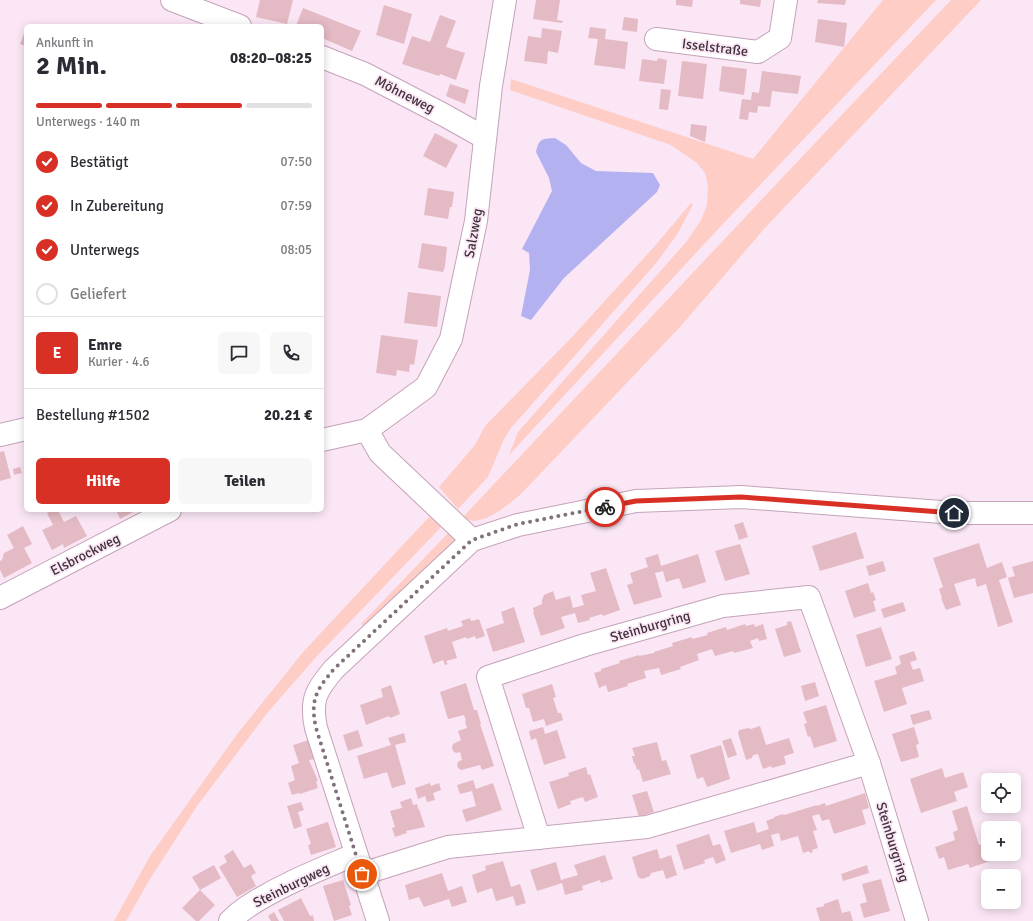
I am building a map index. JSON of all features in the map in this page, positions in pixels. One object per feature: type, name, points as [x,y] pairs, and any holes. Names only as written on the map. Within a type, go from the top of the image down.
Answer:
[{"type":"street","points":[[172,0],[235,24]]},
{"type":"street","name":"Salzweg","points":[[367,430],[426,387],[451,339],[476,221],[491,86],[505,0]]},
{"type":"street","name":"Isselstraße","points":[[656,39],[758,52],[780,38],[786,0]]},
{"type":"street","name":"Möhneweg","points":[[324,59],[365,74],[485,138]]},
{"type":"street","points":[[0,435],[24,429]]},
{"type":"street","points":[[324,439],[367,430],[380,453],[472,540]]},
{"type":"street","points":[[378,921],[316,728],[314,715],[315,702],[320,685],[334,669],[472,540],[518,524],[636,501],[741,497],[954,513],[1033,513]]},
{"type":"street","name":"Elsbrockweg","points":[[0,598],[166,512]]},
{"type":"street","name":"Steinburgring","points":[[539,838],[488,677],[586,645],[723,606],[809,597],[869,764],[917,921]]},
{"type":"street","points":[[359,864],[448,847],[648,827],[869,764]]},
{"type":"street","name":"Steinburgweg","points":[[230,921],[246,907],[303,877],[359,864]]},
{"type":"shaded area","points":[[883,0],[936,0],[720,227],[509,455],[518,432],[687,241],[701,220],[707,205],[708,186],[705,173],[697,163],[671,145],[510,90],[511,79],[753,159]]},
{"type":"shaded area","points":[[951,0],[981,0],[764,229],[680,327],[520,495],[493,515],[477,520],[470,520],[463,517],[798,161]]},
{"type":"shaded area","points":[[691,203],[693,204],[678,233],[657,262],[511,428],[504,439],[488,477],[458,509],[439,487],[475,445],[485,426],[572,337],[654,247]]},
{"type":"shaded area","points":[[435,516],[445,523],[318,655],[268,712],[197,806],[150,879],[126,921],[114,921],[150,856],[238,733],[304,651],[429,517]]},
{"type":"shaded area","points":[[453,528],[455,544],[366,629],[361,624]]},
{"type":"water","points":[[555,138],[566,145],[581,163],[596,171],[653,173],[660,185],[657,192],[564,278],[531,320],[521,316],[530,270],[529,253],[522,249],[552,191],[549,178],[536,152],[537,147],[542,140]]},
{"type":"building","points":[[260,0],[293,0],[287,24],[256,17]]},
{"type":"building","points":[[536,0],[560,0],[557,20],[563,21],[562,23],[533,19]]},
{"type":"building","points":[[676,0],[693,0],[692,7],[676,5]]},
{"type":"building","points":[[740,0],[761,0],[760,7],[740,4]]},
{"type":"building","points":[[818,0],[846,0],[845,5],[817,3]]},
{"type":"building","points":[[384,5],[412,14],[404,44],[376,35]]},
{"type":"building","points":[[303,8],[361,31],[352,51],[324,39],[324,24],[297,24]]},
{"type":"building","points":[[440,15],[456,21],[446,47],[465,53],[456,80],[440,74],[439,76],[402,64],[412,36],[430,42]]},
{"type":"building","points":[[624,17],[638,19],[637,32],[622,30]]},
{"type":"building","points":[[818,19],[847,23],[844,47],[815,42]]},
{"type":"building","points":[[590,27],[606,29],[605,39],[628,42],[625,69],[594,65],[598,39],[588,38]]},
{"type":"building","points":[[542,28],[562,31],[558,53],[548,51],[547,64],[524,61],[528,36],[541,38]]},
{"type":"building","points":[[24,34],[24,45],[20,44]]},
{"type":"building","points":[[658,58],[667,60],[664,84],[639,81],[642,59],[657,61]]},
{"type":"building","points":[[682,61],[707,64],[703,99],[678,96]]},
{"type":"building","points":[[722,66],[747,69],[744,95],[719,91]]},
{"type":"building","points":[[762,71],[801,76],[798,94],[772,91],[770,107],[758,106],[757,113],[749,112],[748,120],[739,119],[742,99],[751,100],[752,92],[759,93]]},
{"type":"building","points":[[450,84],[469,90],[465,104],[446,96]]},
{"type":"building","points":[[661,89],[671,90],[668,110],[659,109]]},
{"type":"building","points":[[691,124],[707,126],[705,142],[690,136]]},
{"type":"building","points":[[435,133],[458,145],[446,168],[423,156]]},
{"type":"building","points":[[428,188],[454,192],[452,207],[450,207],[448,219],[424,215]]},
{"type":"building","points":[[422,243],[447,247],[443,272],[418,268]]},
{"type":"building","points":[[408,292],[441,296],[437,327],[404,323]]},
{"type":"building","points":[[381,335],[418,340],[414,365],[410,364],[409,372],[397,370],[396,376],[376,373]]},
{"type":"building","points":[[4,451],[11,478],[0,481],[0,452]]},
{"type":"building","points":[[20,467],[22,473],[14,475],[13,469]]},
{"type":"building","points":[[59,512],[64,522],[76,516],[87,536],[64,548],[63,544],[52,550],[42,530],[53,525],[47,513]]},
{"type":"building","points":[[117,512],[133,512],[120,519]]},
{"type":"building","points":[[743,522],[748,537],[739,540],[734,525]]},
{"type":"building","points":[[23,526],[32,544],[24,548],[32,563],[4,578],[0,570],[0,561],[2,560],[4,553],[14,548],[7,535]]},
{"type":"building","points":[[856,532],[864,558],[820,571],[812,546]]},
{"type":"building","points":[[979,543],[987,568],[1002,562],[1007,577],[999,580],[1013,622],[998,627],[986,584],[977,587],[975,578],[954,584],[961,605],[946,610],[941,598],[939,589],[943,587],[933,558]]},
{"type":"building","points":[[740,544],[750,574],[725,581],[715,551]]},
{"type":"building","points":[[658,554],[661,566],[698,554],[706,582],[683,589],[679,578],[666,582],[663,571],[655,573],[662,597],[634,605],[627,585],[633,583],[630,573],[648,567],[645,558]]},
{"type":"building","points":[[883,561],[886,571],[869,576],[866,566]]},
{"type":"building","points":[[1033,561],[1033,593],[1014,598],[1008,578],[1015,576],[1012,567]]},
{"type":"building","points":[[606,568],[620,610],[603,616],[602,614],[589,618],[590,620],[578,623],[575,613],[561,617],[565,628],[541,636],[533,608],[542,604],[544,595],[553,591],[556,600],[570,596],[573,608],[584,605],[581,595],[596,591],[590,573]]},
{"type":"building","points":[[868,583],[871,593],[873,592],[876,600],[873,601],[876,611],[854,618],[845,591]]},
{"type":"building","points":[[903,602],[906,611],[884,618],[881,609]]},
{"type":"building","points":[[514,607],[525,642],[493,652],[486,629],[504,623],[501,612]]},
{"type":"building","points":[[470,618],[471,621],[479,619],[485,636],[476,639],[475,636],[467,639],[466,637],[452,642],[457,658],[446,661],[448,664],[445,665],[443,660],[433,664],[424,636],[447,628],[448,631],[463,626],[461,621]]},
{"type":"building","points":[[791,621],[801,652],[784,657],[775,629],[787,625],[787,622]]},
{"type":"building","points":[[745,624],[746,626],[754,624],[755,627],[763,624],[767,639],[759,641],[758,638],[750,641],[753,648],[734,653],[733,651],[715,656],[712,649],[697,654],[699,660],[680,667],[681,669],[661,675],[659,668],[644,671],[646,678],[627,684],[628,686],[608,692],[606,685],[599,688],[594,673],[601,671],[601,669],[620,663],[619,661],[639,655],[654,653],[673,646],[672,643],[692,637],[692,639],[708,635],[707,633],[726,627],[727,630]]},
{"type":"building","points":[[881,627],[892,659],[866,667],[856,635]]},
{"type":"building","points":[[914,651],[917,660],[910,662],[913,670],[920,668],[924,681],[902,688],[907,704],[884,712],[874,681],[897,674],[895,667],[901,664],[899,656]]},
{"type":"building","points":[[815,682],[819,696],[805,701],[801,686]]},
{"type":"building","points":[[466,683],[474,710],[477,710],[494,766],[482,770],[480,765],[461,770],[458,768],[457,764],[462,760],[460,752],[456,753],[453,751],[452,747],[453,744],[461,740],[458,731],[467,728],[466,721],[464,715],[448,719],[440,692]]},
{"type":"building","points":[[552,684],[556,697],[553,698],[558,713],[561,713],[563,720],[546,726],[544,719],[533,722],[529,708],[526,708],[522,694]]},
{"type":"building","points":[[391,685],[400,714],[390,718],[389,716],[366,725],[360,705],[383,697],[381,689]]},
{"type":"building","points":[[826,705],[837,741],[814,748],[810,736],[808,737],[804,724],[807,723],[803,712]]},
{"type":"building","points":[[929,710],[932,719],[913,725],[910,715]]},
{"type":"building","points":[[760,726],[766,745],[789,738],[794,753],[784,756],[786,764],[772,768],[771,766],[763,769],[758,754],[753,755],[752,758],[746,760],[738,733],[739,730],[748,728],[751,729]]},
{"type":"building","points":[[543,727],[545,734],[557,730],[566,758],[544,765],[536,738],[531,740],[529,731]]},
{"type":"building","points":[[914,727],[919,744],[916,745],[919,757],[901,762],[892,734]]},
{"type":"building","points":[[358,730],[363,746],[348,751],[343,735]]},
{"type":"building","points":[[404,733],[406,742],[395,745],[406,784],[392,788],[387,772],[364,779],[357,756],[391,745],[388,738]]},
{"type":"building","points":[[731,738],[737,755],[728,758],[722,741]]},
{"type":"building","points":[[309,740],[315,759],[309,760],[318,781],[316,781],[318,788],[292,795],[288,783],[295,780],[291,766],[299,763],[293,745]]},
{"type":"building","points":[[657,742],[662,761],[666,760],[671,774],[643,782],[639,769],[637,770],[635,763],[634,764],[632,756],[635,756],[632,748]]},
{"type":"building","points":[[721,745],[730,779],[707,787],[703,777],[697,779],[690,755]]},
{"type":"building","points":[[586,767],[598,797],[585,802],[583,797],[570,801],[571,804],[558,809],[549,782],[569,776],[568,773]]},
{"type":"building","points":[[942,768],[945,778],[963,772],[968,787],[954,792],[957,801],[921,813],[910,779]]},
{"type":"building","points":[[473,780],[476,789],[493,783],[502,810],[466,822],[462,810],[476,806],[472,791],[460,794],[457,785]]},
{"type":"building","points":[[430,783],[431,786],[439,783],[441,790],[433,793],[435,800],[427,802],[425,796],[418,799],[415,788]]},
{"type":"building","points":[[647,791],[654,812],[639,817],[632,795]]},
{"type":"building","points":[[865,793],[869,808],[862,810],[866,824],[834,834],[829,819],[822,821],[819,814],[812,816],[817,830],[813,831],[818,848],[812,850],[813,852],[810,853],[809,851],[803,853],[798,836],[781,841],[779,833],[771,835],[774,846],[762,850],[760,844],[731,853],[724,831],[754,822],[757,833],[769,829],[766,821],[774,817],[825,803],[826,806]]},
{"type":"building","points":[[411,798],[413,805],[417,804],[425,827],[406,831],[407,833],[395,837],[392,828],[395,827],[390,811],[402,808],[400,802]]},
{"type":"building","points":[[301,802],[304,810],[298,812],[302,826],[294,829],[287,806]]},
{"type":"building","points":[[967,806],[979,845],[981,844],[981,861],[990,861],[970,868],[968,864],[948,870],[944,857],[939,859],[935,847],[955,840],[953,832],[958,830],[952,811]]},
{"type":"building","points":[[328,822],[336,847],[311,855],[308,845],[311,844],[306,829]]},
{"type":"building","points":[[709,834],[713,846],[720,844],[726,860],[716,864],[713,857],[704,860],[705,863],[684,870],[676,845]]},
{"type":"building","points":[[657,849],[660,859],[671,855],[677,875],[666,879],[663,870],[651,873],[650,876],[642,879],[638,877],[632,857]]},
{"type":"building","points":[[233,850],[244,868],[251,864],[256,873],[251,876],[256,886],[237,897],[219,867],[227,862],[224,856]]},
{"type":"building","points":[[605,855],[613,879],[601,883],[600,880],[582,886],[583,890],[565,895],[562,883],[537,891],[530,870],[556,862],[561,880],[578,875],[574,865]]},
{"type":"building","points":[[503,861],[511,887],[520,884],[526,903],[516,906],[513,896],[496,901],[492,888],[477,893],[472,875],[486,870],[485,866]]},
{"type":"building","points":[[214,865],[221,878],[200,890],[192,877]]},
{"type":"building","points":[[867,865],[869,873],[843,881],[841,874]]},
{"type":"building","points":[[442,873],[448,891],[462,886],[467,902],[452,907],[449,899],[424,907],[419,897],[409,900],[405,885]]},
{"type":"building","points":[[881,879],[890,911],[864,918],[860,904],[867,902],[862,884]]},
{"type":"building","points":[[343,880],[351,905],[349,906],[352,915],[334,921],[323,886]]},
{"type":"building","points":[[200,890],[215,905],[199,921],[196,921],[182,908]]},
{"type":"building","points":[[301,898],[310,916],[313,915],[314,921],[284,921],[278,910]]},
{"type":"building","points":[[838,899],[842,913],[850,911],[853,921],[820,921],[816,908]]},
{"type":"building","points":[[274,912],[279,921],[271,921],[268,916]]},
{"type":"way so far","points":[[362,874],[316,728],[314,715],[315,702],[320,685],[334,669],[472,540],[518,524],[605,507]]},
{"type":"route","points":[[605,507],[636,501],[741,497],[954,513]]}]
